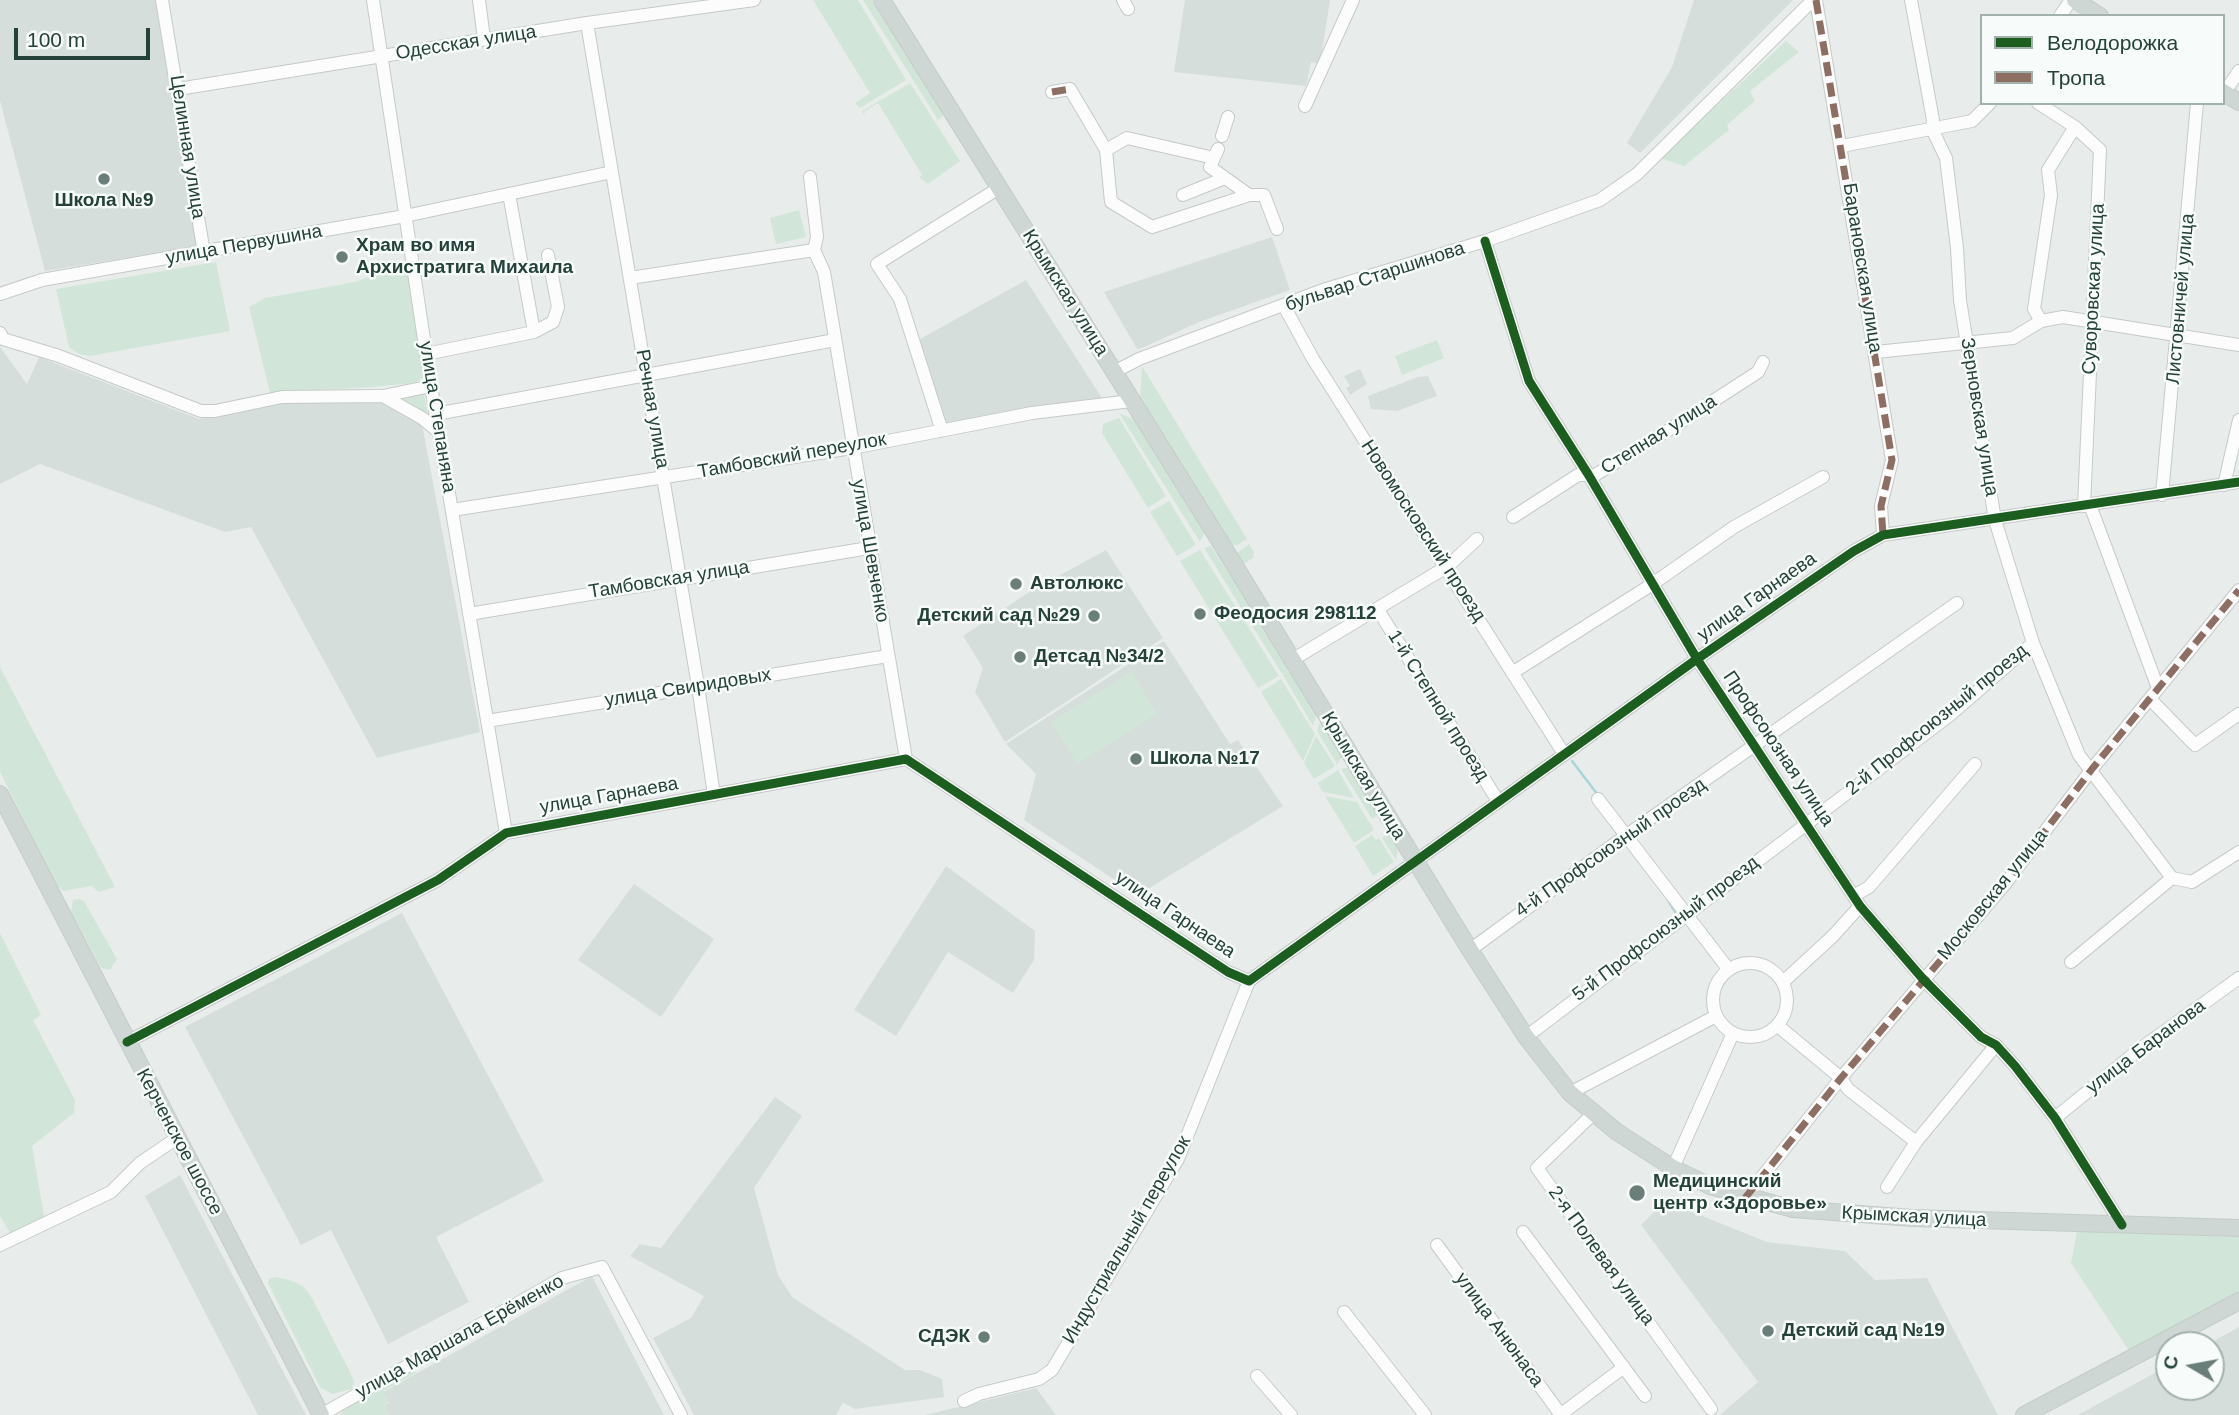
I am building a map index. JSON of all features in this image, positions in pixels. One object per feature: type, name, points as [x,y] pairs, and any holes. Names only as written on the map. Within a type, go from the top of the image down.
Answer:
[{"type":"main road","name":"Крымская улица","points":[[882,0],[1469,950],[1526,1037],[1570,1093],[1617,1132],[1673,1168],[1710,1186],[1745,1198],[1793,1209],[1852,1215],[2239,1228]]},
{"type":"main road","points":[[2073,0],[2097,14]]},
{"type":"main road","name":"Керченское шоссе","points":[[0,794],[321,1415]]},
{"type":"main road","points":[[2024,1415],[2239,1301]]},
{"type":"street","name":"Целинная улица","points":[[162,0],[204,253]]},
{"type":"street","name":"улица Степаняна","points":[[373,0],[431,386],[506,833]]},
{"type":"street","points":[[479,0],[484,39]]},
{"type":"street","name":"Одесская улица","points":[[178,89],[587,23],[754,0]]},
{"type":"street","points":[[1305,106],[1353,0]]},
{"type":"street","name":"Барановская улица","points":[[1814,0],[1842,146],[1892,460],[1881,506],[1883,535]]},
{"type":"street","name":"бульвар Старшинова","points":[[1114,372],[1139,359],[1324,290],[1485,241],[1600,200],[1637,174],[1814,0]]},
{"type":"street","name":"Зерновская улица","points":[[1911,0],[1933,120],[1932,129],[1946,158],[1960,299],[1995,520],[2033,643],[2079,755],[2172,878]]},
{"type":"street","points":[[2062,14],[2073,0]]},
{"type":"street","name":"Речная улица","points":[[587,23],[714,795]]},
{"type":"street","points":[[2225,91],[2239,71]]},
{"type":"street","points":[[1052,92],[1070,89],[1106,150],[1111,202],[1152,227],[1249,195],[1264,195],[1277,229]]},
{"type":"street","points":[[1842,146],[1972,121],[1988,105]]},
{"type":"street","name":"Суворовская улица","points":[[2041,105],[2075,127],[2100,150],[2087,505],[2158,688]]},
{"type":"street","name":"Листовничей улица","points":[[2162,495],[2197,105]]},
{"type":"street","points":[[1228,117],[1210,167],[1249,195]]},
{"type":"street","points":[[2042,321],[2034,309],[2051,195],[2048,170],[2075,127]]},
{"type":"street","points":[[1106,150],[1127,138],[1218,148]]},
{"type":"street","name":"улица Первушина","points":[[0,294],[43,280],[405,216],[612,172]]},
{"type":"street","name":"улица Шевченко","points":[[810,177],[817,237],[814,250],[824,272],[906,759]]},
{"type":"street","points":[[1184,195],[1226,178]]},
{"type":"street","points":[[941,428],[900,299],[877,264],[999,188]]},
{"type":"street","points":[[509,194],[534,332]]},
{"type":"street","name":"Профсоюзная улица","points":[[1485,241],[1529,381],[1588,474],[1651,585],[1753,747],[1857,900],[1923,979],[1980,1037],[1996,1045],[2054,1118],[2122,1225]]},
{"type":"street","points":[[630,278],[814,250]]},
{"type":"street","points":[[426,354],[534,332],[553,323],[558,307],[548,256]]},
{"type":"street","name":"Новомосковский проезд","points":[[1284,306],[1312,359],[1448,566],[1564,754]]},
{"type":"street","points":[[1876,352],[2012,338],[2042,321],[2063,317],[2239,345]]},
{"type":"street","points":[[0,333],[3,339],[59,356],[201,411],[215,411],[282,397],[383,396],[431,386]]},
{"type":"street","points":[[436,414],[835,340]]},
{"type":"street","name":"Степная улица","points":[[1513,517],[1578,475],[1595,475],[1670,429],[1758,372],[1763,362]]},
{"type":"street","points":[[383,396],[422,418],[439,432]]},
{"type":"street","name":"Тамбовский переулок","points":[[452,510],[852,448],[941,428],[1131,401]]},
{"type":"street","points":[[2224,485],[2239,420]]},
{"type":"street","points":[[1512,673],[1651,585],[1734,527],[1823,477]]},
{"type":"street","name":"улица Гарнаева","points":[[127,1042],[438,880],[506,833],[906,759],[1219,966],[1249,981],[1697,659],[1854,551],[1883,535],[2239,482]]},
{"type":"street","points":[[1292,660],[1311,646],[1378,610],[1448,566],[1477,539]]},
{"type":"street","name":"Тамбовская улица","points":[[469,614],[869,548]]},
{"type":"street","name":"Московская улица","points":[[1745,1198],[1841,1078],[2005,884],[2092,769],[2239,590]]},
{"type":"street","name":"4-й Профсоюзный проезд","points":[[1469,950],[1624,837],[1957,603]]},
{"type":"street","name":"1-й Степной проезд","points":[[1378,610],[1498,801]]},
{"type":"street","name":"2-й Профсоюзный проезд","points":[[1807,823],[1950,715],[2033,643]]},
{"type":"street","name":"улица Свиридовых","points":[[487,721],[888,656]]},
{"type":"street","points":[[2150,699],[2195,745],[2239,714]]},
{"type":"street","points":[[1783,982],[1833,936],[1857,900],[1975,764]]},
{"type":"street","points":[[1598,799],[1624,837],[1728,970]]},
{"type":"street","name":"5-й Профсоюзный проезд","points":[[1526,1037],[1807,823]]},
{"type":"street","points":[[2071,962],[2172,878],[2192,882],[2239,852]]},
{"type":"street","points":[[1743,964],[1758,964],[1773,970],[1783,982],[1788,997],[1786,1013],[1778,1026],[1764,1035],[1748,1038],[1733,1034],[1716,1016],[1714,990],[1728,970],[1743,964]]},
{"type":"street","name":"улица Баранова","points":[[2054,1118],[2140,1049],[2239,978]]},
{"type":"street","name":"Индустриальный переулок","points":[[964,1401],[1039,1379],[1052,1370],[1178,1159],[1249,981]]},
{"type":"street","points":[[1570,1093],[1716,1016]]},
{"type":"street","points":[[1778,1026],[1841,1078],[1847,1089],[1916,1142]]},
{"type":"street","points":[[1673,1168],[1733,1034]]},
{"type":"street","points":[[1887,1187],[1916,1142],[1996,1045]]},
{"type":"street","name":"2-я Полевая улица","points":[[1594,1113],[1537,1168],[1711,1409]]},
{"type":"street","points":[[0,1245],[111,1192],[140,1163],[177,1138]]},
{"type":"street","points":[[1523,1232],[1645,1396]]},
{"type":"street","name":"улица Анюнаса","points":[[1437,1245],[1561,1415]]},
{"type":"street","name":"улица Маршала Ерёменко","points":[[321,1415],[562,1278],[602,1267],[681,1415]]},
{"type":"street","points":[[1344,1312],[1425,1415]]},
{"type":"street","points":[[1561,1415],[1624,1367]]},
{"type":"street","points":[[1258,1376],[1291,1415]]},
{"type":"shaded area","name":"Школа №9","points":[[0,0],[157,0],[200,246],[45,271],[0,101]]},
{"type":"shaded area","points":[[1185,0],[1330,0],[1320,64],[1311,62],[1306,86],[1174,72]]},
{"type":"shaded area","points":[[1694,0],[1793,0],[1640,153],[1627,143],[1672,67]]},
{"type":"shaded area","points":[[1272,237],[1290,290],[1199,322],[1142,348],[1137,349],[1104,292]]},
{"type":"shaded area","points":[[1026,280],[1102,398],[944,423],[913,343]]},
{"type":"shaded area","points":[[0,347],[27,384],[39,357],[199,419],[284,401],[369,398],[421,419],[480,732],[377,758],[251,527],[225,532],[40,464],[0,484]]},
{"type":"shaded area","points":[[1360,369],[1367,384],[1350,395],[1346,388],[1350,386],[1344,376]]},
{"type":"shaded area","points":[[1428,376],[1437,396],[1397,411],[1371,409],[1368,396],[1418,377]]},
{"type":"shaded area","points":[[1106,550],[1163,638],[1005,742],[975,692],[983,668],[963,636],[1026,594]]},
{"type":"shaded area","name":"Школа №17","points":[[1164,641],[1230,744],[1238,740],[1283,806],[1138,895],[1024,820],[1036,774],[1006,744]]},
{"type":"shaded area","points":[[946,866],[1035,931],[1034,960],[1013,993],[948,952],[896,1036],[854,1010]]},
{"type":"shaded area","points":[[634,884],[714,939],[661,1017],[578,960]]},
{"type":"shaded area","points":[[402,913],[544,1181],[436,1237],[469,1302],[388,1344],[331,1230],[301,1245],[185,1027]]},
{"type":"shaded area","points":[[775,1097],[802,1116],[754,1188],[778,1275],[792,1297],[905,1370],[920,1370],[942,1379],[944,1397],[855,1409],[843,1403],[836,1415],[694,1415],[653,1338],[691,1318],[704,1296],[630,1256],[640,1244],[661,1248]]},
{"type":"shaded area","points":[[180,1175],[306,1415],[258,1415],[145,1196]]},
{"type":"shaded area","points":[[1665,1201],[1767,1242],[1845,1251],[1875,1280],[1927,1278],[1998,1415],[1720,1415],[1758,1382],[1641,1225]]},
{"type":"shaded area","points":[[592,1276],[664,1415],[389,1415],[384,1405],[389,1403],[383,1392]]},
{"type":"shaded area","points":[[2239,1327],[2239,1415],[2078,1415],[2155,1373],[2155,1401],[2225,1401],[2225,1335]]},
{"type":"shaded area","points":[[1036,1388],[1056,1415],[925,1415],[975,1403]]},
{"type":"green space","points":[[813,0],[858,0],[906,80],[860,108],[855,103],[870,93]]},
{"type":"green space","points":[[863,0],[872,0],[944,115],[938,120]]},
{"type":"green space","points":[[1786,41],[1799,52],[1750,91],[1755,101],[1727,125],[1729,130],[1684,166],[1660,158]]},
{"type":"green space","points":[[910,83],[960,161],[928,184],[919,177],[922,175],[878,103],[864,112],[866,118],[862,111]]},
{"type":"green space","points":[[799,210],[806,237],[776,244],[770,218]]},
{"type":"green space","points":[[216,262],[230,331],[90,356],[79,354],[69,347],[56,289]]},
{"type":"green space","points":[[402,265],[410,268],[424,377],[415,383],[270,393],[249,307],[265,298],[355,282]]},
{"type":"green space","points":[[1437,340],[1444,358],[1402,375],[1395,356]]},
{"type":"green space","points":[[1142,366],[1247,539],[1237,545],[1231,545],[1140,400]]},
{"type":"green space","points":[[424,393],[428,415],[394,397]]},
{"type":"green space","points":[[1119,413],[1135,420],[1205,532],[1200,542]]},
{"type":"green space","points":[[1119,418],[1166,496],[1148,508],[1102,433],[1103,424]]},
{"type":"green space","points":[[1169,501],[1196,545],[1177,556],[1150,512]]},
{"type":"green space","points":[[1249,544],[1254,552],[1253,558],[1242,565],[1237,553]]},
{"type":"green space","points":[[1211,546],[1289,666],[1287,671],[1292,673],[1317,713],[1313,726],[1283,675],[1285,673],[1282,674],[1204,548]]},
{"type":"green space","points":[[1200,550],[1279,676],[1258,688],[1180,561]]},
{"type":"green space","points":[[0,667],[115,887],[99,892],[91,886],[64,891],[57,886],[0,772]]},
{"type":"green space","points":[[1132,672],[1157,714],[1077,764],[1051,722]]},
{"type":"green space","points":[[1281,679],[1315,734],[1303,761],[1261,692]]},
{"type":"green space","points":[[1321,719],[1343,756],[1337,764],[1317,731]]},
{"type":"green space","points":[[1316,736],[1335,766],[1314,779],[1304,763]]},
{"type":"green space","points":[[1349,767],[1380,814],[1372,819],[1341,769]]},
{"type":"green space","points":[[1338,770],[1354,798],[1323,792],[1319,786],[1318,783]]},
{"type":"green space","points":[[1325,796],[1357,802],[1374,830],[1354,843]]},
{"type":"green space","points":[[1390,833],[1398,849],[1396,860],[1382,838]]},
{"type":"green space","points":[[1372,835],[1376,840],[1379,838],[1394,862],[1373,876],[1355,846]]},
{"type":"green space","points":[[73,900],[84,901],[117,959],[110,970],[101,968],[71,912]]},
{"type":"green space","points":[[0,933],[41,1015],[33,1020],[75,1100],[74,1113],[32,1146],[45,1221],[13,1238],[0,1216]]},
{"type":"green space","points":[[2077,1231],[2239,1237],[2239,1296],[2171,1331],[2155,1331],[2155,1339],[2130,1352],[2071,1263]]},
{"type":"green space","points":[[276,1277],[304,1287],[312,1298],[350,1372],[354,1382],[352,1389],[332,1394],[320,1387],[268,1283],[269,1279]]},
{"type":"green space","points":[[411,1368],[416,1373],[383,1391],[389,1402],[384,1405],[389,1415],[341,1415],[343,1410],[379,1385]]},
{"type":"waterway","points":[[1572,761],[1598,795]]},
{"type":"waterway","points":[[1669,902],[1676,913]]},
{"type":"marked path","points":[[1816,0],[1892,460],[1881,506],[1883,535]]},
{"type":"marked path","points":[[1052,92],[1070,89]]},
{"type":"marked path","points":[[1745,1198],[1841,1078],[2005,884],[2092,769],[2239,590]]},
{"type":"cycle path","points":[[1485,241],[1529,381],[1588,474],[1697,659],[1860,906],[1923,979],[1981,1037],[1996,1045],[2015,1066],[2055,1118],[2122,1225]]},
{"type":"cycle path","points":[[127,1042],[438,880],[506,833],[906,759],[1228,972],[1249,981],[1697,659],[1854,551],[1883,535],[2239,482]]},
{"type":"place","name":"Школа №9","points":[[104,179]]},
{"type":"place","name":"Храм во имя Архистратига Михаила","points":[[342,257]]},
{"type":"place","name":"Автолюкс","points":[[1016,584]]},
{"type":"place","name":"Феодосия 298112","points":[[1200,614]]},
{"type":"place","name":"Детский сад №29","points":[[1094,616]]},
{"type":"place","name":"Детсад №34/2","points":[[1020,657]]},
{"type":"place","name":"Школа №17","points":[[1136,759]]},
{"type":"place","name":"Медицинский центр «Здоровье»","points":[[1637,1193]]},
{"type":"place","name":"Детский сад №19","points":[[1768,1331]]},
{"type":"place","name":"СДЭК","points":[[984,1337]]}]
